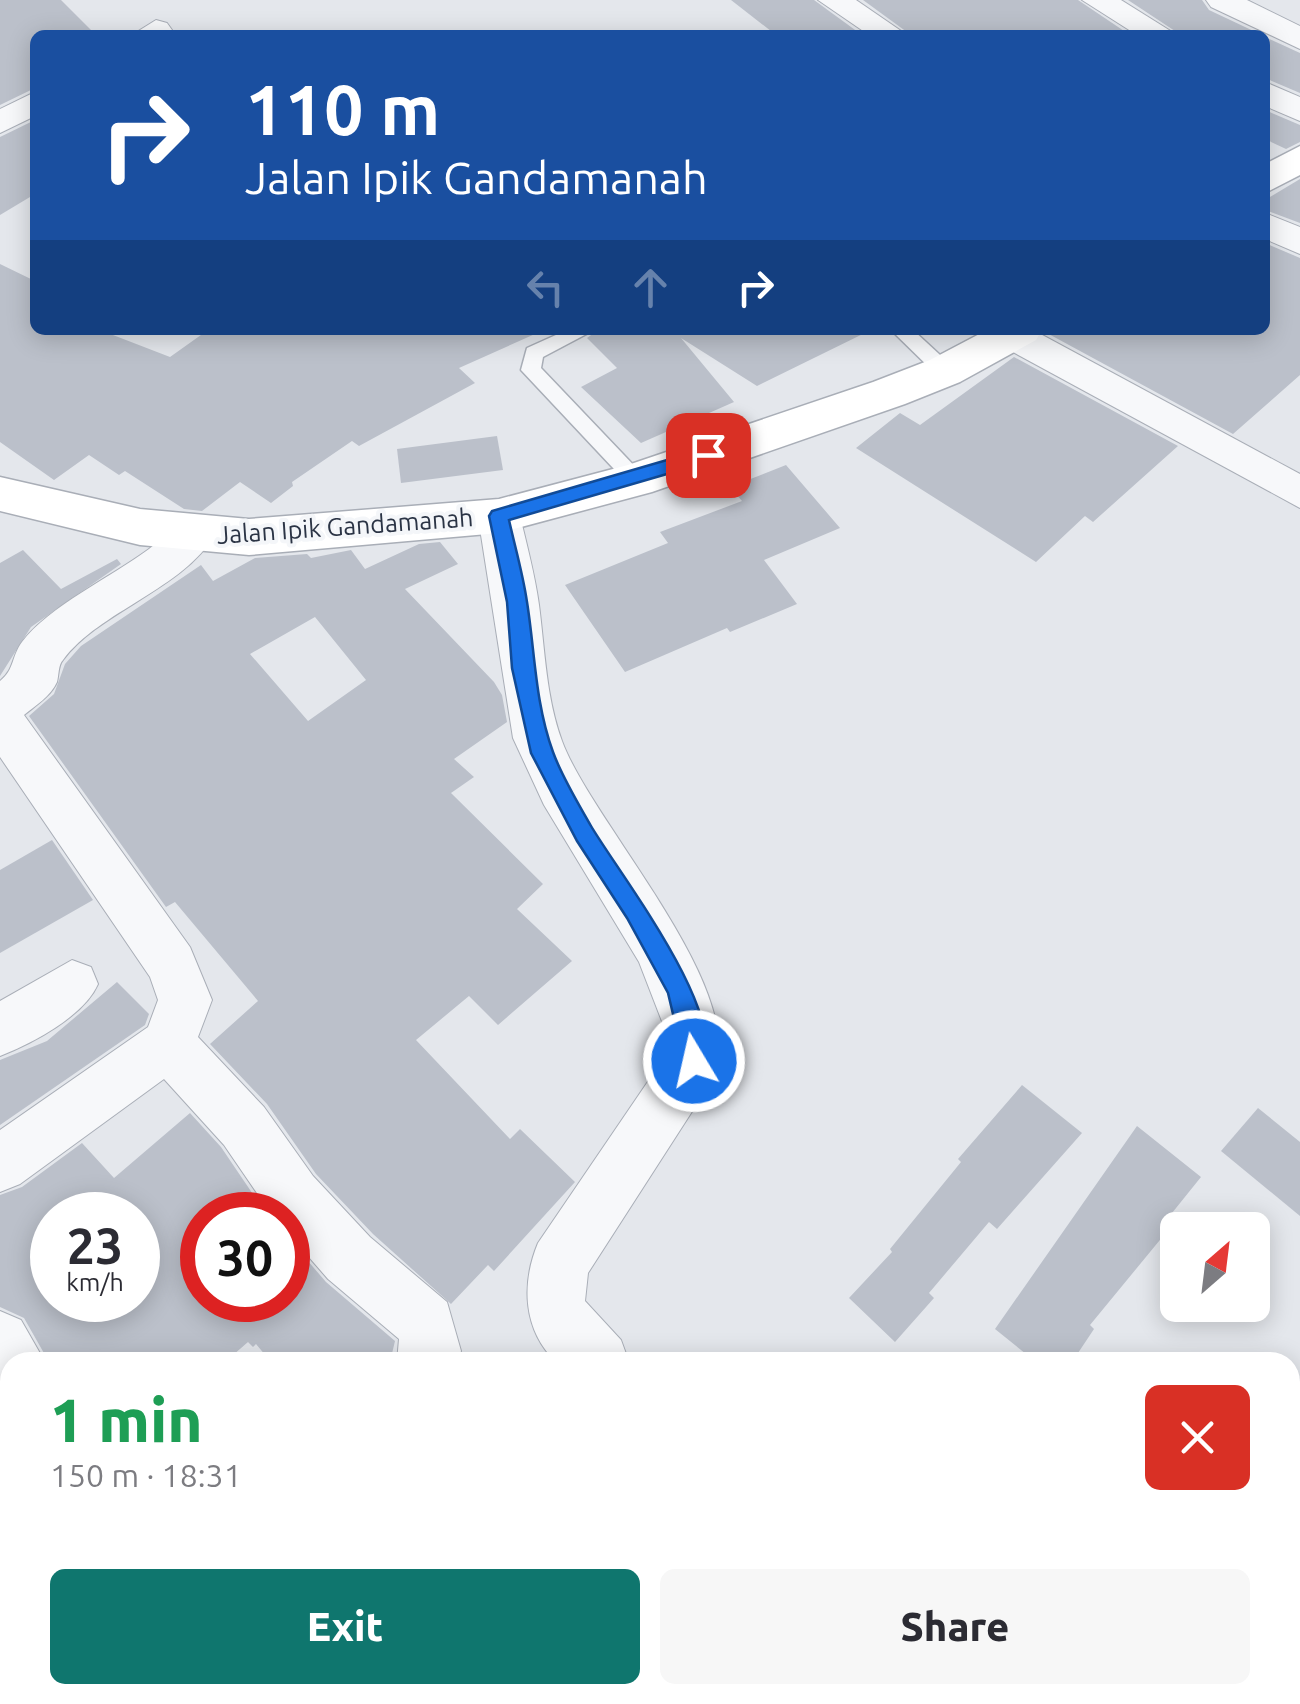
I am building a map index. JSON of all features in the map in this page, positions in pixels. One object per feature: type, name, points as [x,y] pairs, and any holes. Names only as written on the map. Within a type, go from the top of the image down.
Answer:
[{"type":"street","points":[[1098,0],[1152,30]]},
{"type":"street","points":[[1222,0],[1300,39]]},
{"type":"street","points":[[858,5],[886,30]]},
{"type":"street","points":[[1270,95],[1300,111]]},
{"type":"street","points":[[0,123],[30,105]]},
{"type":"street","points":[[1270,179],[1300,158]]},
{"type":"street","points":[[1270,227],[1300,242]]},
{"type":"street","name":"Jalan Ipik Gandamanah","points":[[0,494],[193,534],[250,537],[498,516],[636,480],[945,372],[1013,335]]},
{"type":"street","points":[[1021,335],[1300,493]]},
{"type":"street","points":[[498,516],[517,602],[522,668],[542,753],[584,834],[635,910],[678,989],[694,1047],[694,1061],[559,1264],[556,1304],[570,1334],[589,1352]]},
{"type":"street","points":[[0,708],[35,679],[39,653],[65,630],[166,560],[193,534]]},
{"type":"street","points":[[0,719],[171,964],[185,1000],[168,1044],[0,1164]]},
{"type":"street","points":[[0,1031],[72,984]]},
{"type":"street","points":[[168,1044],[244,1126],[293,1196],[349,1258],[426,1324],[431,1352]]},
{"type":"lane","points":[[573,335],[534,352],[531,370],[636,480]]},
{"type":"lane","points":[[907,335],[945,372]]},
{"type":"building","points":[[0,0],[61,0],[91,30],[30,30],[30,90],[0,105]]},
{"type":"building","points":[[731,0],[814,0],[855,30],[770,30]]},
{"type":"building","points":[[863,0],[1078,0],[1123,30],[904,30]]},
{"type":"building","points":[[1128,0],[1202,0],[1209,10],[1251,30],[1173,30]]},
{"type":"building","points":[[1270,39],[1300,53],[1300,93],[1270,80]]},
{"type":"building","points":[[1270,112],[1300,125],[1300,142],[1286,149],[1270,141]]},
{"type":"building","points":[[30,122],[30,197],[0,215],[0,137]]},
{"type":"building","points":[[1300,179],[1300,223],[1270,212],[1270,197]]},
{"type":"building","points":[[1270,245],[1300,258],[1300,375],[1233,434],[1051,335],[1270,335]]},
{"type":"building","points":[[0,264],[30,279],[30,335],[113,335],[170,357],[201,335],[533,335],[459,368],[475,383],[359,446],[352,441],[292,482],[293,486],[271,503],[240,482],[202,511],[184,509],[125,471],[119,475],[89,455],[54,480],[0,442]]},
{"type":"building","points":[[861,335],[757,386],[681,338],[734,402],[641,443],[581,387],[617,368],[587,338]]},
{"type":"building","points":[[1014,357],[1178,446],[1093,522],[1085,516],[1036,562],[856,448],[900,413],[920,425]]},
{"type":"building","points":[[497,436],[503,470],[401,483],[397,449]]},
{"type":"building","points":[[786,465],[840,528],[764,560],[797,604],[730,632],[727,628],[625,672],[565,585],[668,543],[660,532],[742,501],[730,487]]},
{"type":"building","points":[[440,542],[458,564],[405,589],[494,682],[502,695],[507,722],[454,759],[474,777],[451,793],[543,884],[517,909],[572,961],[498,1025],[469,996],[416,1040],[510,1139],[520,1129],[575,1182],[494,1271],[488,1265],[451,1304],[373,1234],[316,1174],[267,1104],[210,1044],[258,1001],[175,902],[166,907],[29,716],[54,694],[65,664],[81,646],[201,565],[213,581],[255,558],[307,554],[311,558],[351,550],[365,569],[419,544]],"holes":[[[315,617],[366,680],[308,721],[250,654]]]},
{"type":"building","points":[[23,550],[61,589],[117,559],[121,564],[31,627],[0,676],[0,563]]},
{"type":"building","points":[[52,840],[93,900],[0,953],[0,870]]},
{"type":"building","points":[[117,982],[149,1014],[145,1025],[0,1125],[0,1060],[47,1041]]},
{"type":"building","points":[[1022,1085],[1082,1133],[997,1229],[989,1222],[929,1293],[934,1298],[895,1342],[849,1298],[892,1252],[890,1249],[961,1162],[958,1159]]},
{"type":"building","points":[[1258,1108],[1300,1142],[1300,1216],[1221,1151]]},
{"type":"building","points":[[190,1113],[221,1147],[251,1192],[180,1192],[180,1322],[310,1322],[310,1263],[395,1341],[392,1352],[263,1352],[248,1342],[236,1352],[43,1352],[24,1318],[0,1307],[0,1195],[22,1187],[82,1143],[114,1178]]},
{"type":"building","points":[[1137,1126],[1201,1177],[1173,1212],[1160,1212],[1160,1240],[1090,1325],[1094,1329],[1079,1352],[1024,1352],[995,1329]]},
{"type":"route","points":[[694,1061],[690,1021],[678,989],[635,910],[584,834],[542,753],[522,668],[517,602],[498,516],[636,480],[708,455]]}]
